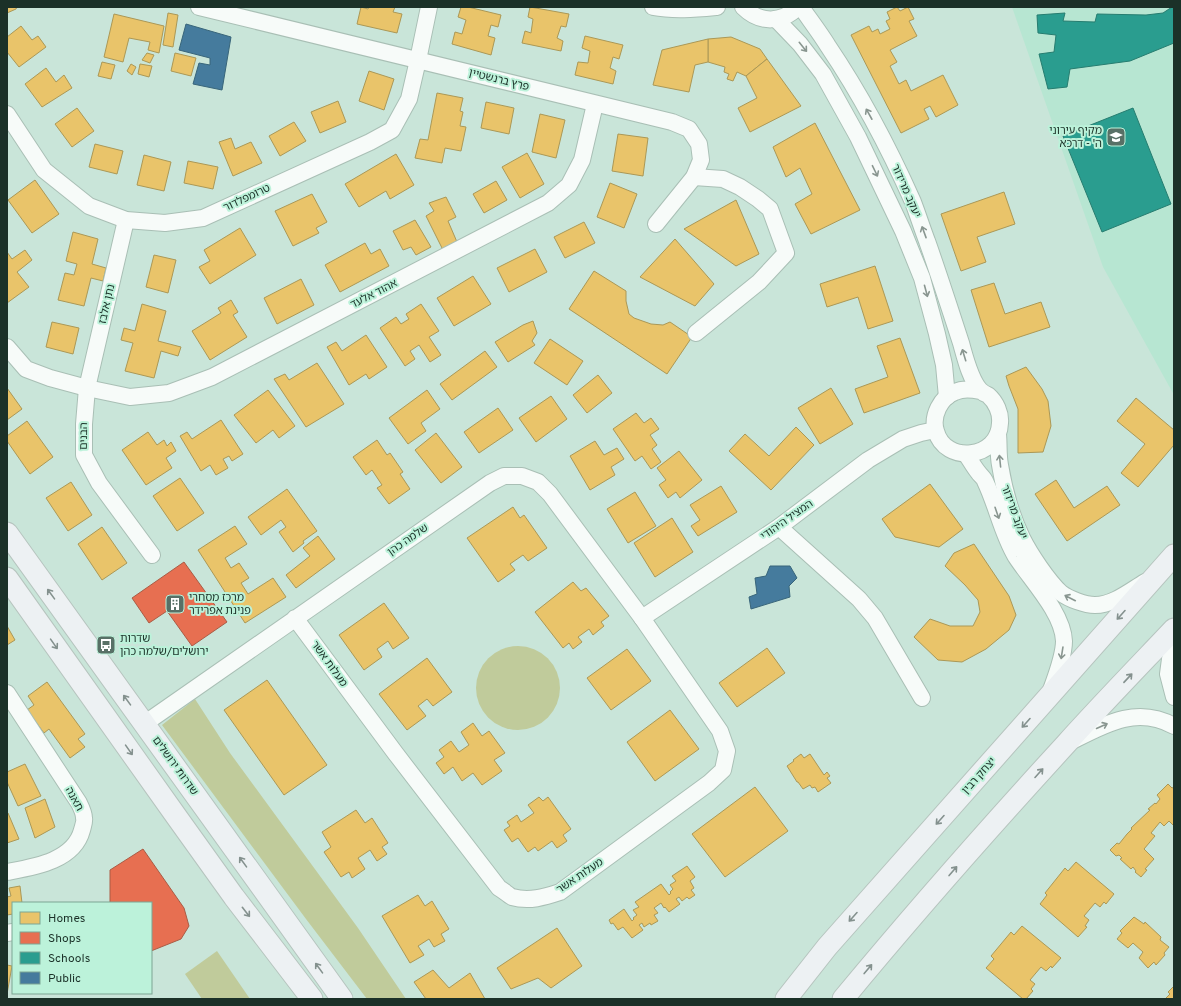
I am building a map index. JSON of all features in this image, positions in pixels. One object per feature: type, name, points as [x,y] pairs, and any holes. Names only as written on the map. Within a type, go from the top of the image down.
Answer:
[{"type":"main road","name":"שדרות ירושלים","points":[[7,533],[342,999]]},
{"type":"main road","name":"יצחק רבין","points":[[786,999],[827,947],[1174,555]]},
{"type":"main road","points":[[7,578],[301,990],[312,999]]},
{"type":"main road","points":[[843,999],[1067,743],[1174,629]]},
{"type":"street","name":"פרץ ברנשטיין","points":[[199,7],[672,122],[689,129],[699,144],[701,160],[694,177],[656,224]]},
{"type":"street","name":"טרומפלדור","points":[[7,114],[44,170],[89,206],[126,220],[165,223],[203,218],[370,142],[392,130],[409,99],[429,7]]},
{"type":"street","points":[[653,7],[690,10],[717,7]]},
{"type":"street","points":[[743,7],[756,17],[766,19],[785,17],[799,7]]},
{"type":"street","name":"יעקב מרידור","points":[[799,7],[829,46],[857,92],[883,140],[913,202],[934,261],[969,371],[980,391]]},
{"type":"street","name":"יעקב מרידור","points":[[776,19],[800,44],[823,74],[858,137],[903,231],[922,278],[937,334],[944,365],[947,397]]},
{"type":"street","name":"אהוד אלעד","points":[[87,388],[130,397],[169,393],[212,378],[548,203],[569,184],[582,160],[595,104]]},
{"type":"street","points":[[694,177],[723,180],[740,186],[758,199],[770,209],[786,253],[759,282],[696,333]]},
{"type":"street","name":"נתן אלבז","points":[[87,388],[126,220]]},
{"type":"street","points":[[7,347],[26,369],[50,378],[87,388]]},
{"type":"street","name":"הבנים","points":[[87,388],[84,424],[84,455],[99,483],[152,555]]},
{"type":"street","points":[[966,389],[980,391],[989,396],[996,404],[1000,414],[998,434],[993,442],[985,449],[976,453],[966,454],[950,450],[944,445],[935,430],[934,418],[938,408],[947,397],[955,392],[966,389]]},
{"type":"street","name":"המציל היהודי","points":[[642,618],[779,527],[868,460],[903,439],[935,430]]},
{"type":"street","name":"יעקב מרידור","points":[[998,434],[1000,463],[1003,479],[1011,510],[1022,538],[1043,571],[1062,593],[1083,604],[1096,605],[1112,602],[1156,576]]},
{"type":"street","name":"יעקב מרידור","points":[[966,454],[978,473],[985,480],[1002,528],[1016,557],[1053,608],[1061,626],[1064,641],[1061,662],[1048,698]]},
{"type":"street","name":"שלמה כהן","points":[[144,724],[490,483],[504,476],[522,476],[538,482],[550,494],[642,618]]},
{"type":"street","points":[[779,527],[859,600],[875,618],[922,698]]},
{"type":"street","name":"מעלות אשר","points":[[296,618],[396,754],[499,888],[512,896],[526,899],[542,898],[560,892],[709,783],[723,770],[727,751],[720,731],[642,618]]},
{"type":"street","points":[[1174,648],[1170,659],[1168,674],[1174,697]]},
{"type":"street","name":"תאנה","points":[[7,693],[79,803],[84,818],[82,832],[77,842],[58,858],[35,867],[7,872]]},
{"type":"street","points":[[1067,743],[1122,719],[1149,717],[1164,721],[1174,726]]},
{"type":"shaded area","name":"מקיף עירוני ה' - דרכא","points":[[1012,7],[1174,7],[1174,395],[1103,267]]},
{"type":"shaded area","points":[[518,646],[534,649],[548,658],[557,672],[560,688],[557,704],[548,718],[534,727],[518,730],[502,727],[488,718],[479,704],[476,688],[479,672],[488,658],[502,649]]},
{"type":"shaded area","points":[[195,699],[230,753],[358,928],[406,999],[367,999],[162,725]]},
{"type":"shaded area","points":[[217,951],[250,999],[202,999],[185,974]]},
{"type":"building: Homes","points":[[7,7],[17,7],[16,9],[7,13]]},
{"type":"building: Homes","points":[[361,7],[368,9],[369,7],[395,7],[393,12],[402,14],[397,33],[357,24]]},
{"type":"building: Homes","points":[[461,7],[468,7],[501,15],[498,27],[491,25],[488,36],[495,38],[491,55],[452,44],[455,32],[462,34],[466,20],[458,17]]},
{"type":"building: Homes","points":[[530,7],[569,14],[566,27],[561,26],[557,38],[563,41],[561,51],[522,43],[525,31],[531,33],[533,19],[528,17]]},
{"type":"building: Homes","points":[[897,7],[900,11],[908,7],[914,19],[909,21],[917,36],[890,50],[897,62],[890,66],[899,84],[906,80],[911,91],[943,75],[958,105],[936,117],[930,106],[924,109],[929,119],[901,133],[851,35],[869,26],[872,32],[878,29],[880,34],[890,29],[886,21],[890,19],[887,12]]},
{"type":"building: Homes","points":[[168,13],[178,15],[173,47],[163,45]]},
{"type":"building: Homes","points":[[114,14],[164,26],[159,53],[148,50],[150,42],[129,38],[123,62],[104,57]]},
{"type":"building: Homes","points":[[21,26],[32,40],[38,36],[46,47],[19,67],[7,52],[7,37]]},
{"type":"building: Homes","points":[[585,36],[623,45],[619,59],[613,57],[610,68],[616,71],[613,84],[575,75],[578,62],[588,63],[590,51],[582,48]]},
{"type":"building: Homes","points":[[731,37],[760,49],[767,59],[746,76],[737,72],[733,81],[727,79],[729,74],[724,72],[725,67],[708,62],[708,39]]},
{"type":"building: Homes","points":[[708,39],[708,62],[695,65],[689,92],[653,85],[662,50]]},
{"type":"building: Homes","points":[[147,53],[154,55],[150,63],[142,60]]},
{"type":"building: Homes","points":[[175,53],[196,58],[191,76],[171,71]]},
{"type":"building: Homes","points":[[767,59],[801,106],[750,132],[738,108],[757,98],[746,76]]},
{"type":"building: Homes","points":[[102,62],[115,65],[111,79],[98,76]]},
{"type":"building: Homes","points":[[131,64],[136,67],[132,75],[127,71]]},
{"type":"building: Homes","points":[[140,64],[152,66],[149,77],[138,74]]},
{"type":"building: Homes","points":[[46,68],[56,82],[64,75],[72,88],[42,107],[25,84]]},
{"type":"building: Homes","points":[[369,71],[394,79],[384,110],[359,101]]},
{"type":"building: Homes","points":[[437,93],[463,98],[460,111],[463,112],[460,126],[466,127],[461,151],[445,148],[442,163],[415,158],[420,139],[428,140]]},
{"type":"building: Homes","points":[[338,101],[346,122],[320,133],[311,112]]},
{"type":"building: Homes","points":[[486,102],[514,108],[509,134],[481,128]]},
{"type":"building: Homes","points":[[77,108],[94,131],[72,147],[55,124]]},
{"type":"building: Homes","points":[[540,114],[565,120],[556,158],[532,152]]},
{"type":"building: Homes","points":[[294,122],[306,141],[280,156],[269,136]]},
{"type":"building: Homes","points":[[815,123],[860,210],[811,234],[795,204],[812,194],[800,168],[786,177],[773,147]]},
{"type":"building: Homes","points":[[618,134],[648,138],[643,176],[612,171]]},
{"type":"building: Homes","points":[[231,138],[235,149],[251,142],[262,163],[233,176],[219,142]]},
{"type":"building: Homes","points":[[95,144],[123,151],[117,174],[89,167]]},
{"type":"building: Homes","points":[[527,153],[544,184],[520,198],[502,167]]},
{"type":"building: Homes","points":[[396,154],[414,185],[390,199],[386,191],[359,207],[345,184]]},
{"type":"building: Homes","points":[[144,155],[171,162],[164,191],[137,185]]},
{"type":"building: Homes","points":[[188,161],[218,167],[213,189],[184,183]]},
{"type":"building: Homes","points":[[35,180],[59,214],[32,233],[8,200]]},
{"type":"building: Homes","points":[[496,181],[507,200],[484,213],[473,194]]},
{"type":"building: Homes","points":[[610,183],[637,194],[624,228],[597,217]]},
{"type":"building: Homes","points":[[1004,192],[1015,224],[977,237],[986,262],[961,271],[941,214]]},
{"type":"building: Homes","points":[[312,194],[327,222],[316,228],[319,233],[293,246],[275,211]]},
{"type":"building: Homes","points":[[446,197],[456,217],[448,221],[457,242],[443,250],[426,216],[434,211],[429,203]]},
{"type":"building: Homes","points":[[736,200],[759,254],[736,266],[684,229]]},
{"type":"building: Homes","points":[[415,220],[431,247],[416,255],[411,247],[403,250],[393,231]]},
{"type":"building: Homes","points":[[584,222],[595,243],[565,258],[554,237]]},
{"type":"building: Homes","points":[[240,228],[256,255],[210,284],[199,267],[210,261],[204,250]]},
{"type":"building: Homes","points":[[73,232],[98,239],[92,264],[106,268],[103,281],[91,278],[84,306],[58,300],[65,273],[74,275],[77,264],[66,261]]},
{"type":"building: Homes","points":[[675,239],[714,284],[695,306],[640,277]]},
{"type":"building: Homes","points":[[365,243],[371,254],[380,249],[389,266],[340,292],[325,265]]},
{"type":"building: Homes","points":[[535,249],[547,272],[509,292],[497,268]]},
{"type":"building: Homes","points":[[25,250],[32,260],[17,272],[29,287],[7,303],[7,252],[12,259]]},
{"type":"building: Homes","points":[[154,255],[176,260],[168,293],[146,287]]},
{"type":"building: Homes","points":[[875,266],[893,321],[868,329],[858,297],[827,307],[820,284]]},
{"type":"building: Homes","points":[[594,271],[626,291],[626,301],[629,314],[634,318],[651,324],[663,325],[670,322],[692,337],[667,374],[569,309]]},
{"type":"building: Homes","points":[[473,276],[491,304],[454,326],[437,298]]},
{"type":"building: Homes","points":[[301,279],[314,305],[277,324],[264,298]]},
{"type":"building: Homes","points":[[994,283],[1005,314],[1041,302],[1050,327],[989,347],[971,290]]},
{"type":"building: Homes","points":[[231,300],[238,312],[233,315],[247,337],[210,360],[192,331],[221,313],[218,308]]},
{"type":"building: Homes","points":[[142,304],[166,311],[158,341],[181,347],[178,356],[161,351],[154,378],[125,371],[133,343],[121,340],[124,328],[135,331]]},
{"type":"building: Homes","points":[[421,304],[439,331],[429,337],[441,355],[430,362],[419,345],[410,351],[415,359],[405,366],[380,328],[396,317],[401,324],[409,319],[406,314]]},
{"type":"building: Homes","points":[[533,321],[537,333],[532,341],[535,345],[508,362],[495,342],[523,325]]},
{"type":"building: Homes","points":[[52,322],[79,328],[73,354],[46,347]]},
{"type":"building: Homes","points":[[366,335],[387,367],[369,379],[366,374],[349,385],[327,347],[336,342],[342,351]]},
{"type":"building: Homes","points":[[900,338],[920,393],[864,413],[855,389],[888,377],[877,346]]},
{"type":"building: Homes","points":[[550,339],[583,361],[567,385],[534,363]]},
{"type":"building: Homes","points":[[485,351],[497,367],[452,400],[440,384]]},
{"type":"building: Homes","points":[[317,363],[344,404],[306,427],[274,379],[285,374],[289,380]]},
{"type":"building: Homes","points":[[1026,367],[1042,389],[1048,401],[1051,426],[1043,452],[1018,453],[1018,409],[1006,376]]},
{"type":"building: Homes","points":[[598,375],[612,393],[587,413],[573,395]]},
{"type":"building: Homes","points":[[7,388],[22,409],[7,420]]},
{"type":"building: Homes","points":[[831,388],[853,424],[820,444],[798,408]]},
{"type":"building: Homes","points":[[268,390],[295,426],[279,438],[273,430],[256,443],[234,415]]},
{"type":"building: Homes","points":[[427,390],[440,409],[421,423],[426,431],[408,444],[389,418]]},
{"type":"building: Homes","points":[[551,396],[567,419],[536,442],[519,418]]},
{"type":"building: Homes","points":[[1136,398],[1174,430],[1174,445],[1138,487],[1121,473],[1145,444],[1117,421]]},
{"type":"building: Homes","points":[[498,408],[513,430],[479,453],[464,432]]},
{"type":"building: Homes","points":[[636,413],[644,423],[651,418],[659,429],[650,435],[657,445],[652,449],[661,462],[651,469],[642,456],[635,461],[613,429]]},
{"type":"building: Homes","points":[[221,420],[243,454],[232,461],[229,456],[223,459],[228,468],[216,475],[210,465],[201,471],[180,436],[187,432],[192,439]]},
{"type":"building: Homes","points":[[27,421],[53,457],[30,474],[7,441],[7,436]]},
{"type":"building: Homes","points":[[796,427],[814,445],[771,490],[729,451],[745,434],[769,456]]},
{"type":"building: Homes","points":[[148,432],[157,445],[164,440],[167,446],[171,442],[176,451],[166,458],[172,468],[146,485],[122,450]]},
{"type":"building: Homes","points":[[436,433],[462,467],[441,483],[415,450]]},
{"type":"building: Homes","points":[[377,440],[387,455],[390,453],[403,472],[400,474],[410,489],[389,504],[377,488],[382,485],[372,470],[366,475],[353,457]]},
{"type":"building: Homes","points":[[595,441],[604,455],[617,448],[624,459],[611,467],[615,475],[590,490],[570,456]]},
{"type":"building: Homes","points":[[679,451],[702,480],[680,498],[676,492],[668,498],[659,485],[666,480],[657,468]]},
{"type":"building: Homes","points":[[180,478],[204,513],[177,531],[153,496]]},
{"type":"building: Homes","points":[[1056,480],[1074,508],[1107,486],[1120,505],[1067,541],[1035,494]]},
{"type":"building: Homes","points":[[71,482],[92,515],[68,531],[46,498]]},
{"type":"building: Homes","points":[[930,484],[963,529],[939,547],[895,537],[882,519]]},
{"type":"building: Homes","points":[[721,486],[737,512],[698,536],[691,526],[700,520],[690,505]]},
{"type":"building: Homes","points":[[287,489],[317,531],[303,541],[304,543],[293,552],[279,532],[286,527],[281,520],[261,535],[248,517]]},
{"type":"building: Homes","points":[[635,492],[656,526],[628,543],[607,509]]},
{"type":"building: Homes","points":[[513,507],[520,518],[524,515],[547,548],[528,561],[523,555],[510,564],[515,570],[498,582],[467,538]]},
{"type":"building: Homes","points":[[672,518],[693,552],[655,577],[634,543]]},
{"type":"building: Homes","points":[[235,526],[247,544],[225,558],[231,568],[239,563],[249,578],[241,583],[248,594],[273,578],[286,597],[245,623],[198,550]]},
{"type":"building: Homes","points":[[102,527],[127,563],[102,580],[78,544]]},
{"type":"building: Homes","points":[[318,536],[335,559],[296,588],[286,575],[310,556],[303,548]]},
{"type":"building: Homes","points":[[974,544],[1009,596],[1016,615],[1009,630],[986,649],[962,662],[938,660],[914,637],[930,619],[950,626],[973,626],[980,612],[978,600],[945,566],[954,553]]},
{"type":"building: Homes","points":[[573,582],[581,591],[586,588],[609,616],[601,622],[604,626],[593,635],[589,629],[578,637],[582,642],[573,649],[569,643],[563,648],[535,612]]},
{"type":"building: Homes","points":[[384,603],[409,638],[393,649],[388,641],[377,649],[382,657],[364,670],[339,635]]},
{"type":"building: Homes","points":[[7,626],[15,640],[7,645]]},
{"type":"building: Homes","points":[[767,648],[785,673],[737,707],[719,683]]},
{"type":"building: Homes","points":[[627,649],[651,681],[611,710],[587,678]]},
{"type":"building: Homes","points":[[427,658],[452,692],[433,706],[427,699],[418,706],[426,716],[407,730],[379,694]]},
{"type":"building: Homes","points":[[267,680],[327,765],[284,795],[224,710]]},
{"type":"building: Homes","points":[[47,682],[85,734],[78,739],[85,747],[70,758],[49,729],[44,733],[27,710],[34,705],[28,696]]},
{"type":"building: Homes","points":[[670,710],[699,749],[655,781],[627,742]]},
{"type":"building: Homes","points":[[473,723],[482,736],[489,731],[505,753],[494,760],[502,771],[482,785],[473,773],[462,781],[453,767],[444,774],[436,763],[444,757],[439,750],[451,741],[459,752],[469,745],[461,732]]},
{"type":"building: Homes","points":[[801,754],[804,758],[810,754],[824,775],[827,772],[830,776],[827,778],[831,783],[818,792],[815,787],[812,788],[810,785],[803,789],[787,766]]},
{"type":"building: Homes","points":[[25,764],[41,796],[18,806],[7,782],[7,772]]},
{"type":"building: Homes","points":[[1168,784],[1172,788],[1174,787],[1174,823],[1173,825],[1169,821],[1164,826],[1160,822],[1151,833],[1155,836],[1144,849],[1154,859],[1145,869],[1147,870],[1141,877],[1135,872],[1136,871],[1133,867],[1131,869],[1120,859],[1122,858],[1119,855],[1116,856],[1110,850],[1117,843],[1119,844],[1132,829],[1131,828],[1150,810],[1148,809],[1155,803],[1156,804],[1160,799],[1157,795]]},
{"type":"building: Homes","points":[[755,787],[788,831],[725,877],[692,834]]},
{"type":"building: Homes","points":[[539,797],[543,801],[548,797],[571,829],[563,835],[567,841],[557,848],[552,841],[538,851],[535,847],[528,852],[518,838],[512,842],[504,830],[510,826],[507,822],[517,815],[521,822],[534,813],[528,805]]},
{"type":"building: Homes","points":[[45,799],[55,827],[35,838],[25,808]]},
{"type":"building: Homes","points":[[356,810],[365,823],[372,818],[388,843],[382,847],[387,854],[377,861],[370,850],[358,858],[365,869],[352,878],[349,872],[341,877],[324,852],[331,847],[322,832]]},
{"type":"building: Homes","points":[[7,813],[19,839],[7,843]]},
{"type":"building: Homes","points":[[1076,862],[1114,894],[1106,904],[1104,902],[1100,907],[1095,903],[1084,916],[1089,920],[1085,926],[1087,927],[1078,937],[1040,904],[1047,895],[1045,893],[1065,868],[1068,871]]},
{"type":"building: Homes","points":[[687,866],[695,877],[690,881],[694,888],[691,890],[695,895],[689,899],[687,897],[682,901],[679,897],[676,899],[680,904],[669,912],[661,903],[654,908],[658,913],[654,915],[658,921],[651,925],[650,923],[644,927],[642,923],[639,925],[643,930],[632,938],[623,927],[618,930],[613,923],[611,924],[609,920],[624,909],[632,921],[637,915],[633,910],[639,907],[635,902],[661,884],[669,895],[673,889],[670,885],[676,881],[672,876]]},
{"type":"building: Homes","points":[[20,886],[22,902],[12,902],[12,914],[7,915],[7,897],[11,896],[9,888]]},
{"type":"building: Homes","points":[[418,895],[425,906],[432,901],[449,929],[441,934],[445,941],[434,947],[429,939],[418,946],[424,955],[410,963],[382,916]]},
{"type":"building: Homes","points":[[1134,917],[1144,924],[1145,922],[1161,937],[1160,940],[1169,947],[1164,953],[1165,955],[1156,965],[1154,962],[1148,968],[1139,958],[1143,952],[1133,943],[1128,948],[1117,939],[1122,933],[1120,931]]},
{"type":"building: Homes","points":[[1022,926],[1061,958],[1052,968],[1051,966],[1046,971],[1041,967],[1030,980],[1035,984],[1031,989],[1033,991],[1026,999],[1023,999],[986,968],[994,959],[991,956],[1011,932],[1014,935]]},
{"type":"building: Homes","points":[[557,928],[582,966],[551,988],[538,978],[511,989],[497,968]]},
{"type":"building: Homes","points":[[7,965],[12,966],[7,994]]},
{"type":"building: Homes","points":[[433,970],[449,988],[470,973],[485,999],[426,999],[414,982]]},
{"type":"building: Homes","points":[[1174,986],[1174,999],[1165,999],[1170,994],[1168,992]]},
{"type":"building: Shops","name":"מרכז מסחרי פנינת אפרידר","points":[[184,562],[227,622],[192,646],[167,611],[149,623],[132,598]]},
{"type":"building: Shops","points":[[143,849],[184,908],[189,926],[181,939],[152,951],[152,902],[110,902],[110,870]]},
{"type":"building: Schools","points":[[1174,7],[1174,43],[1130,61],[1070,69],[1067,87],[1048,89],[1039,54],[1054,52],[1056,35],[1038,33],[1037,15],[1065,13],[1063,21],[1095,22],[1097,14],[1146,15],[1163,13]]},
{"type":"building: Schools","points":[[1133,108],[1171,204],[1102,232],[1063,136]]},
{"type":"building: Public","points":[[186,24],[231,37],[222,90],[193,84],[199,63],[210,65],[210,58],[179,50]]},
{"type":"building: Public","points":[[770,566],[790,566],[797,578],[789,586],[790,597],[751,609],[749,597],[757,594],[755,578],[766,576]]},
{"type":"place","name":"מקיף עירוני ה' - דרכא","points":[[1116,137]]},
{"type":"place","name":"מרכז מסחרי פנינת אפרידר","points":[[175,604]]},
{"type":"place","name":"שדרות ירושלים/שלמה כהן","points":[[106,645]]}]
